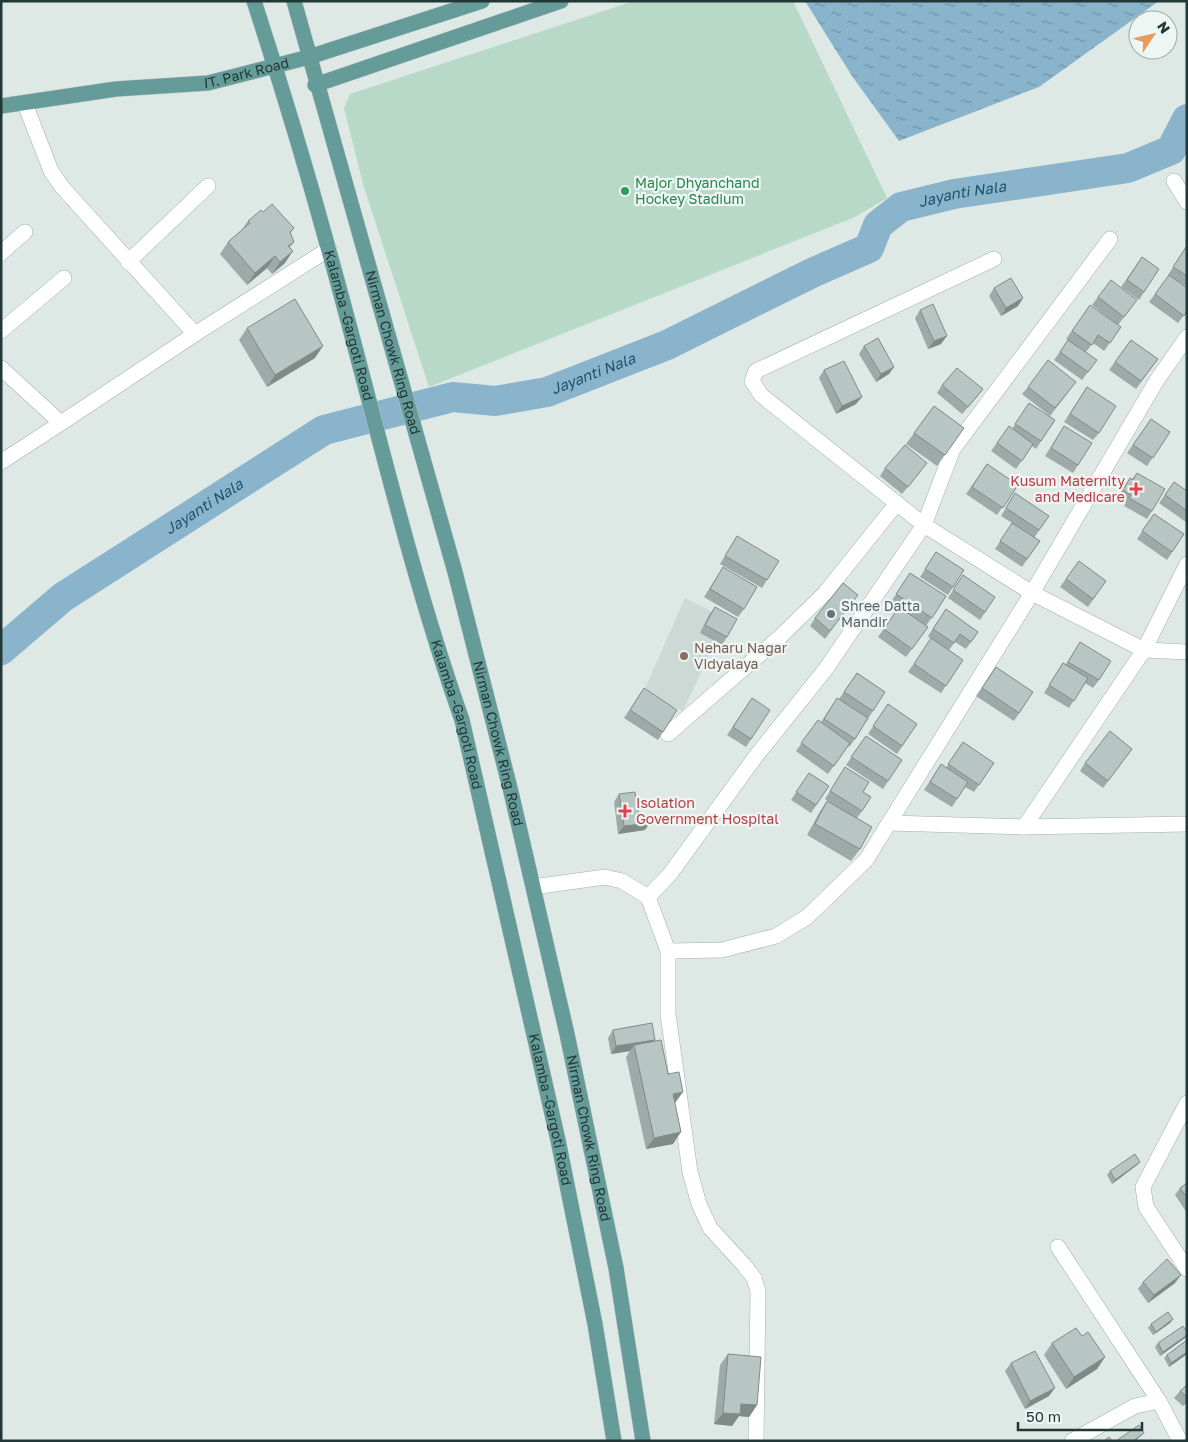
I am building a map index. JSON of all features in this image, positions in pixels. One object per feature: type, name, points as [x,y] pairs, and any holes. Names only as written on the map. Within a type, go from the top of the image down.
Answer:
[{"type":"main road","name":"Kalamba -Gargoti Road","points":[[254,1],[275,65],[328,249],[439,655],[462,720],[558,1140],[595,1324],[614,1441]]},
{"type":"main road","name":"Nirman Chowk Ring Road","points":[[294,1],[316,85],[455,572],[533,888],[567,1034],[616,1268],[643,1441]]},
{"type":"main road","name":"IT. Park Road","points":[[1,106],[116,89],[208,83],[309,57],[482,1]]},
{"type":"main road","points":[[316,85],[561,1]]},
{"type":"street","points":[[24,104],[51,171],[128,262],[195,334]]},
{"type":"street","points":[[1174,181],[1187,202]]},
{"type":"street","points":[[128,262],[208,186]]},
{"type":"street","points":[[1,253],[25,232]]},
{"type":"street","points":[[648,897],[674,868],[756,756],[825,670],[924,525],[953,449],[1110,239]]},
{"type":"street","points":[[1,462],[328,249]]},
{"type":"street","points":[[994,259],[756,371],[752,381],[761,395],[924,525],[1032,594],[1144,650],[1187,652]]},
{"type":"street","points":[[1,331],[64,278]]},
{"type":"street","points":[[668,951],[722,950],[776,936],[807,918],[866,860],[1032,594],[1157,380],[1187,337]]},
{"type":"street","points":[[1,368],[61,423]]},
{"type":"street","points":[[668,734],[780,637],[825,593],[897,503]]},
{"type":"street","points":[[1024,827],[1144,650],[1187,564]]},
{"type":"street","points":[[889,823],[1024,827],[1187,824]]},
{"type":"street","points":[[533,888],[605,877],[622,880],[648,897],[668,951],[668,1014],[690,1172],[699,1204],[710,1228],[754,1278],[758,1291],[756,1441]]},
{"type":"street","points":[[1187,1103],[1144,1187],[1146,1207],[1187,1269]]},
{"type":"street","points":[[1058,1247],[1159,1401],[1180,1441]]},
{"type":"street","points":[[1072,1441],[1135,1406],[1159,1401]]},
{"type":"shaded area","name":"Neharu Nagar Vidyalaya","points":[[685,598],[726,619],[683,711],[643,693]]},
{"type":"green space","name":"Major Dhyanchand Hockey Stadium","points":[[634,1],[793,1],[887,198],[855,217],[429,387],[363,184],[344,108],[350,94]]},
{"type":"water","points":[[805,1],[1159,1],[1146,10],[1128,10],[1128,23],[1039,87],[899,141],[852,76]]},
{"type":"building","points":[[272,204],[294,228],[290,232],[294,242],[288,246],[293,251],[280,262],[275,256],[255,273],[228,242],[250,223],[248,221]]},
{"type":"building","points":[[1187,247],[1187,276],[1173,267]]},
{"type":"building","points":[[1142,257],[1159,269],[1144,292],[1127,280]]},
{"type":"building","points":[[1169,275],[1187,288],[1187,311],[1184,316],[1155,294]]},
{"type":"building","points":[[1011,278],[1023,298],[1006,308],[994,288]]},
{"type":"building","points":[[1111,280],[1137,300],[1124,317],[1098,297]]},
{"type":"building","points":[[295,299],[323,346],[275,375],[247,328]]},
{"type":"building","points":[[933,304],[947,336],[934,341],[920,310]]},
{"type":"building","points":[[1090,305],[1121,327],[1110,343],[1098,335],[1092,345],[1072,331]]},
{"type":"building","points":[[878,338],[894,367],[881,374],[864,346]]},
{"type":"building","points":[[1068,340],[1097,360],[1088,372],[1060,352]]},
{"type":"building","points":[[1131,340],[1158,359],[1141,381],[1115,362]]},
{"type":"building","points":[[1048,360],[1076,382],[1055,408],[1028,387]]},
{"type":"building","points":[[844,361],[862,397],[842,406],[824,370]]},
{"type":"building","points":[[957,368],[983,389],[968,407],[942,385]]},
{"type":"building","points":[[1087,387],[1116,406],[1099,433],[1070,414]]},
{"type":"building","points":[[1029,403],[1055,420],[1041,441],[1015,424]]},
{"type":"building","points":[[934,406],[964,428],[945,455],[914,433]]},
{"type":"building","points":[[1151,419],[1170,432],[1153,458],[1133,445]]},
{"type":"building","points":[[1009,426],[1033,444],[1022,461],[997,443]]},
{"type":"building","points":[[1064,426],[1092,443],[1078,465],[1051,448]]},
{"type":"building","points":[[905,445],[927,463],[908,487],[885,468]]},
{"type":"building","points":[[987,464],[1018,485],[1003,508],[972,487]]},
{"type":"building","points":[[1137,473],[1165,489],[1152,511],[1129,498],[1131,495],[1123,490],[1130,478],[1133,480]]},
{"type":"building","points":[[1174,482],[1187,491],[1187,511],[1165,495]]},
{"type":"building","points":[[1015,493],[1049,516],[1039,530],[1006,508]]},
{"type":"building","points":[[1154,514],[1184,534],[1172,552],[1142,531]]},
{"type":"building","points":[[1012,523],[1040,541],[1027,559],[1000,541]]},
{"type":"building","points":[[737,536],[779,561],[767,580],[725,556]]},
{"type":"building","points":[[936,552],[964,570],[953,587],[925,569]]},
{"type":"building","points":[[1079,561],[1106,581],[1093,599],[1066,579]]},
{"type":"building","points":[[723,567],[757,587],[744,609],[710,589]]},
{"type":"building","points":[[910,573],[946,596],[932,618],[896,594]]},
{"type":"building","points":[[963,575],[995,597],[985,612],[953,590]]},
{"type":"building","name":"Shree Datta Mandir","points":[[843,583],[858,595],[830,631],[815,618]]},
{"type":"building","points":[[715,607],[737,619],[727,637],[705,625]]},
{"type":"building","points":[[899,607],[928,627],[912,649],[884,629]]},
{"type":"building","points":[[946,609],[978,632],[971,642],[960,634],[954,643],[933,629]]},
{"type":"building","points":[[931,638],[963,660],[946,686],[914,664]]},
{"type":"building","points":[[1080,642],[1111,661],[1099,680],[1068,662]]},
{"type":"building","points":[[1063,663],[1088,678],[1074,701],[1049,685]]},
{"type":"building","points":[[996,667],[1033,692],[1019,713],[982,688]]},
{"type":"building","points":[[857,673],[885,692],[873,711],[844,692]]},
{"type":"building","points":[[644,688],[677,710],[663,732],[630,710]]},
{"type":"building","points":[[752,698],[770,710],[751,739],[733,727]]},
{"type":"building","points":[[837,698],[868,718],[855,739],[824,719]]},
{"type":"building","points":[[888,704],[917,724],[902,746],[873,726]]},
{"type":"building","points":[[818,720],[850,743],[834,766],[801,743]]},
{"type":"building","points":[[1110,731],[1132,749],[1108,781],[1085,763]]},
{"type":"building","points":[[866,736],[902,760],[888,781],[851,757]]},
{"type":"building","points":[[963,742],[994,763],[979,785],[948,764]]},
{"type":"building","points":[[941,764],[968,782],[957,799],[930,782]]},
{"type":"building","points":[[845,767],[869,782],[863,792],[871,797],[862,811],[830,791]]},
{"type":"building","points":[[809,773],[829,786],[816,805],[796,792]]},
{"type":"building","points":[[635,792],[639,816],[649,815],[650,823],[624,826],[619,794]]},
{"type":"building","points":[[827,801],[872,827],[860,849],[815,824]]},
{"type":"building","points":[[652,1023],[655,1040],[616,1046],[613,1030]]},
{"type":"building","points":[[661,1040],[668,1074],[679,1072],[683,1092],[673,1094],[681,1132],[654,1138],[634,1045]]},
{"type":"building","points":[[1135,1154],[1140,1162],[1115,1180],[1110,1171]]},
{"type":"building","points":[[1187,1183],[1187,1197],[1180,1188]]},
{"type":"building","points":[[1167,1259],[1181,1275],[1154,1295],[1143,1282]]},
{"type":"building","points":[[1168,1312],[1173,1319],[1156,1332],[1151,1324]]},
{"type":"building","points":[[1183,1326],[1187,1335],[1163,1352],[1158,1343]]},
{"type":"building","points":[[1076,1328],[1082,1336],[1088,1332],[1105,1357],[1074,1377],[1052,1343]]},
{"type":"building","points":[[1187,1340],[1187,1352],[1171,1363],[1167,1355]]},
{"type":"building","points":[[1035,1351],[1055,1388],[1030,1401],[1011,1363]]},
{"type":"building","points":[[728,1354],[761,1357],[757,1405],[741,1404],[740,1414],[723,1413]]},
{"type":"building","points":[[1187,1385],[1187,1397],[1180,1391]]},
{"type":"building","points":[[1139,1425],[1144,1433],[1133,1441],[1116,1441]]},
{"type":"building","points":[[1109,1437],[1112,1441],[1104,1441]]},
{"type":"waterway","name":"Jayanti Nala","points":[[1,650],[63,597],[324,430],[453,397],[495,401],[547,392],[667,345],[812,273],[869,248],[878,225],[901,207],[954,194],[1128,168],[1171,150],[1187,119]]},
{"type":"place","name":"Major Dhyanchand Hockey Stadium","points":[[625,191]]},
{"type":"place","name":"Kusum Maternity and Medicare","points":[[1136,489]]},
{"type":"place","name":"Shree Datta Mandir","points":[[831,614]]},
{"type":"place","name":"Neharu Nagar Vidyalaya","points":[[684,656]]},
{"type":"place","name":"Isolation Government Hospital","points":[[625,811]]}]
